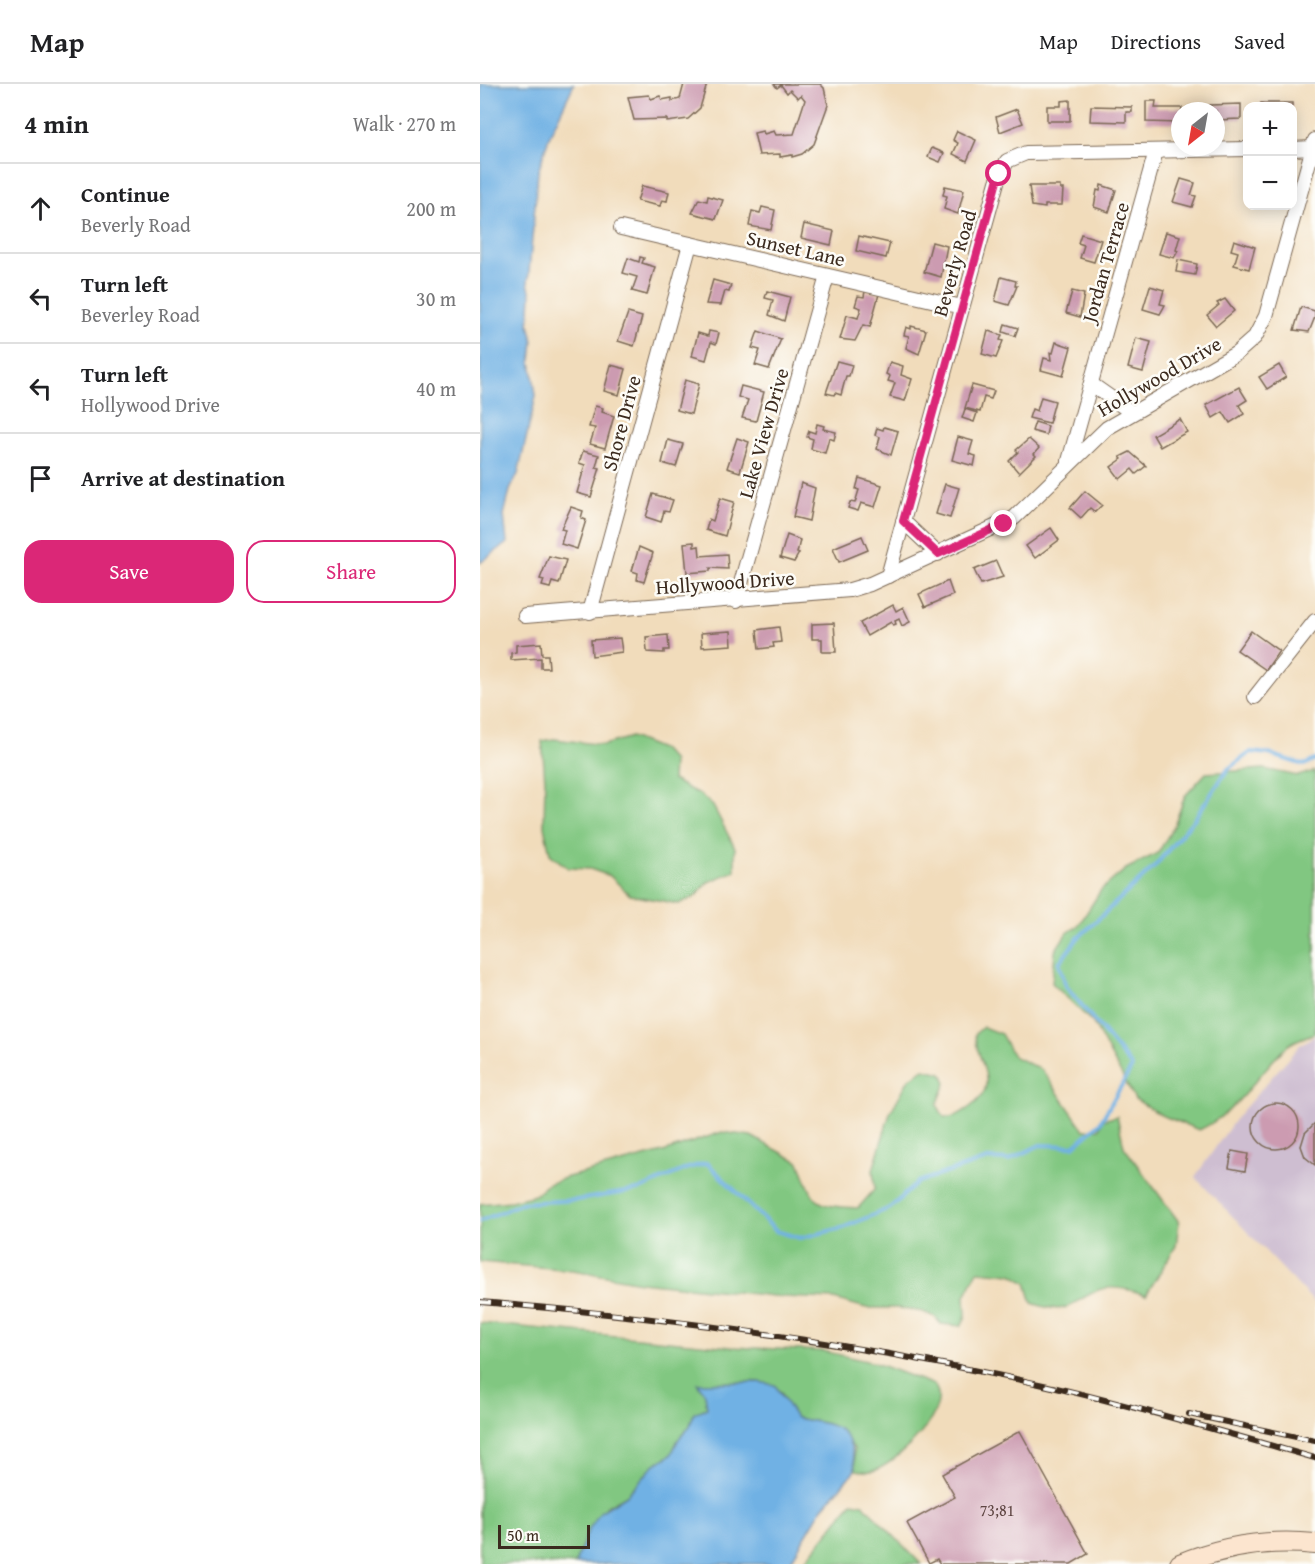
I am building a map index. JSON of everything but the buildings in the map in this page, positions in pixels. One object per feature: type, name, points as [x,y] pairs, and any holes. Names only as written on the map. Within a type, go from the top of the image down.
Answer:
[{"type":"street","points":[[1297,148],[1314,144]]},
{"type":"street","name":"Hollywood Drive","points":[[525,616],[841,592],[859,588],[888,576],[1014,518],[1099,435],[1131,412],[1237,353],[1255,337],[1266,316],[1314,144]]},
{"type":"street","name":"Beverly Road","points":[[888,576],[999,174],[1007,161],[1026,153],[1243,149]]},
{"type":"street","name":"Jordan Terrace","points":[[1068,464],[1156,151]]},
{"type":"street","name":"Sunset Lane","points":[[621,228],[962,307]]},
{"type":"street","name":"Shore Drive","points":[[590,612],[690,244]]},
{"type":"street","name":"Lake View Drive","points":[[736,601],[827,276]]},
{"type":"street","points":[[1091,384],[1131,412]]},
{"type":"street","points":[[903,521],[938,554]]},
{"type":"street","points":[[1255,697],[1315,621]]},
{"type":"street","points":[[1180,1564],[1248,1544],[1280,1541],[1315,1544]]},
{"type":"shaded area","points":[[1315,1035],[1315,1303],[1195,1177],[1236,1118],[1300,1045]]},
{"type":"green space","points":[[631,737],[663,750],[673,761],[672,780],[701,795],[713,806],[735,848],[735,871],[708,882],[695,897],[679,904],[630,895],[610,876],[590,869],[568,868],[550,854],[544,826],[545,781],[542,741],[554,739],[604,745]]},
{"type":"green space","points":[[1264,769],[1298,776],[1315,771],[1315,1033],[1289,1045],[1225,1114],[1199,1130],[1161,1115],[1135,1099],[1093,1023],[1052,983],[1055,951],[1066,934],[1079,925],[1101,890],[1126,869],[1158,853],[1174,826],[1185,796],[1206,773]]},
{"type":"green space","points":[[983,1027],[1001,1034],[1013,1056],[1042,1070],[1084,1130],[1099,1129],[1103,1120],[1117,1116],[1124,1147],[1179,1222],[1176,1246],[1146,1295],[1108,1288],[1096,1291],[1067,1307],[1053,1309],[1032,1303],[1026,1283],[1011,1274],[978,1271],[965,1296],[966,1316],[961,1326],[941,1324],[935,1317],[923,1312],[899,1308],[866,1308],[834,1299],[783,1297],[640,1282],[573,1270],[480,1262],[480,1204],[511,1201],[535,1195],[548,1184],[568,1177],[663,1152],[722,1132],[751,1136],[799,1162],[817,1200],[831,1206],[858,1208],[875,1189],[873,1170],[890,1113],[909,1079],[924,1069],[942,1073],[946,1083],[937,1105],[944,1117],[958,1115],[980,1098],[985,1090],[986,1081],[975,1034]]},
{"type":"green space","points":[[480,1323],[731,1347],[823,1351],[875,1363],[934,1385],[938,1395],[937,1407],[931,1420],[910,1445],[887,1464],[875,1470],[864,1471],[855,1470],[854,1448],[828,1424],[796,1418],[781,1392],[759,1382],[698,1383],[705,1394],[707,1408],[694,1413],[690,1426],[678,1440],[671,1455],[655,1464],[627,1495],[607,1506],[588,1531],[575,1564],[480,1564]]},
{"type":"green space","points":[[852,1502],[863,1504],[921,1564],[803,1564]]},
{"type":"water","points":[[480,84],[574,84],[549,137],[538,172],[528,283],[531,295],[529,324],[533,341],[531,361],[536,396],[518,474],[510,490],[504,515],[507,543],[480,563]]},
{"type":"water","points":[[759,1382],[775,1385],[796,1418],[831,1425],[839,1429],[846,1435],[853,1455],[855,1470],[821,1510],[789,1564],[575,1564],[588,1531],[600,1512],[627,1495],[655,1464],[671,1455],[678,1440],[690,1426],[694,1413],[707,1408],[705,1394],[697,1383]]},
{"type":"waterway","points":[[480,1221],[522,1203],[577,1200],[638,1190],[688,1168],[707,1163],[776,1231],[800,1238],[842,1228],[890,1208],[918,1182],[988,1159],[1009,1160],[1040,1145],[1074,1146],[1100,1123],[1132,1067],[1066,986],[1059,963],[1078,938],[1154,867],[1195,818],[1228,769],[1251,752],[1269,754],[1304,765],[1315,760]]},
{"type":"railway","points":[[480,1302],[694,1324],[907,1357],[1082,1394],[1315,1458]]},
{"type":"railway","points":[[1189,1414],[1315,1441]]},
{"type":"route","points":[[999,174],[903,521],[938,554],[1004,524]]}]
